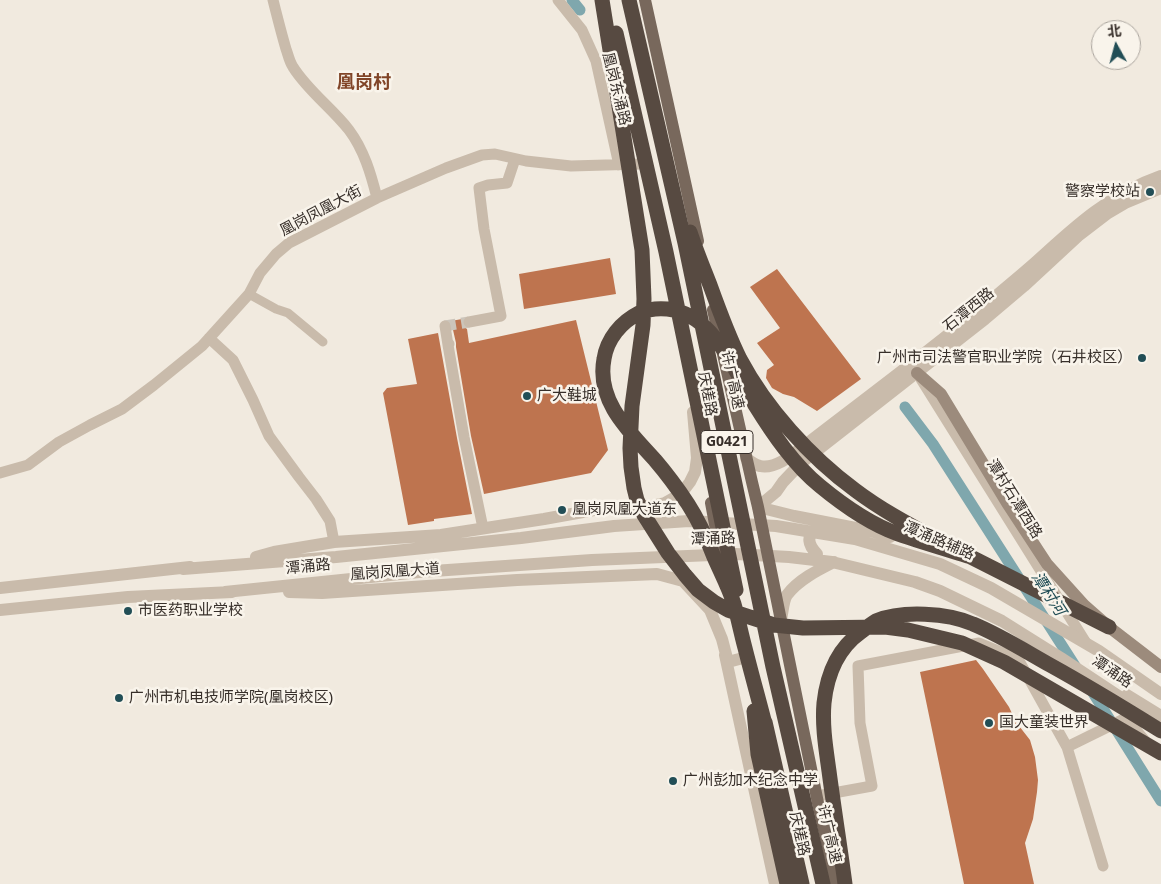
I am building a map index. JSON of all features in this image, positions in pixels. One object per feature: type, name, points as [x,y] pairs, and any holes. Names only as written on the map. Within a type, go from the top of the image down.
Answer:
[{"type":"highway","points":[[602,0],[642,250],[644,316],[632,406],[631,467],[634,488],[644,515],[684,575],[698,590],[728,610],[774,625],[803,628],[892,628],[962,643],[1004,662],[1161,753]]},
{"type":"highway","name":"G0421","points":[[608,0],[666,252],[725,541],[802,884]]},
{"type":"highway","name":"许广高速","points":[[629,0],[718,399],[773,667],[823,884]]},
{"type":"highway","points":[[662,143],[692,236],[726,328],[741,360],[762,394],[800,442],[832,472],[855,490],[898,518],[968,556],[1109,627]]},
{"type":"highway","points":[[767,732],[734,603],[703,531],[688,505],[660,466],[618,417],[606,396],[602,367],[605,353],[609,341],[624,323],[646,310],[657,309],[683,312],[698,321],[714,335],[776,436],[801,468],[820,486],[873,522],[897,534],[968,556]]},
{"type":"highway","points":[[845,884],[824,730],[824,703],[833,664],[845,646],[856,635],[875,622],[909,614],[930,615],[972,623],[1105,696],[1161,731]]},
{"type":"highway","points":[[754,709],[758,754],[787,884]]},
{"type":"main road","name":"庆槎路","points":[[602,0],[641,164],[678,334],[723,565],[794,884]]},
{"type":"main road","name":"庆槎路","points":[[645,0],[768,552],[836,884]]},
{"type":"main road","points":[[914,368],[941,394],[1007,503],[1047,564],[1084,604],[1109,627],[1161,667]]},
{"type":"street","points":[[273,0],[291,65],[306,85],[348,130],[357,143],[370,172],[377,198]]},
{"type":"street","name":"凰岗东涌路","points":[[558,0],[582,30],[596,61],[619,165]]},
{"type":"street","name":"凰岗凤凰大街","points":[[0,473],[28,464],[59,442],[122,410],[202,346],[249,294],[260,273],[288,243],[377,198],[446,168],[482,155],[495,154],[526,161],[571,166],[641,164]]},
{"type":"street","points":[[469,322],[500,316],[484,229],[479,188],[507,183],[515,159]]},
{"type":"street","name":"石潭西路","points":[[758,506],[776,492],[801,463],[914,368],[1072,229],[1114,198],[1133,187],[1161,176]]},
{"type":"street","name":"石潭西路","points":[[746,458],[758,466],[766,467],[780,463],[985,319],[1078,236],[1108,213],[1125,203],[1161,188]]},
{"type":"street","points":[[249,294],[276,309],[288,313],[323,342]]},
{"type":"street","points":[[445,326],[464,437],[483,528]]},
{"type":"street","points":[[209,338],[233,360],[269,436],[330,521],[334,542]]},
{"type":"street","name":"潭村石潭西路","points":[[914,368],[1091,651]]},
{"type":"street","points":[[0,588],[183,569],[249,559],[274,552],[334,542],[433,536],[594,510],[651,506],[665,503],[681,494],[695,472],[694,412]]},
{"type":"street","name":"潭涌路辅路","points":[[758,506],[794,516],[871,531],[948,559],[989,582],[1161,700]]},
{"type":"street","name":"潭涌路","points":[[183,569],[336,557],[521,538],[614,526],[689,522],[776,526],[855,539],[940,564],[991,588],[1099,651],[1161,694]]},
{"type":"street","points":[[816,554],[810,546],[810,535],[814,529],[833,523]]},
{"type":"street","points":[[768,552],[816,554],[841,558],[925,578],[1006,614],[1094,675],[1161,716]]},
{"type":"street","name":"潭涌路","points":[[225,592],[420,572],[582,560],[736,554],[832,562],[916,582],[940,591],[1002,621],[1161,724]]},
{"type":"street","points":[[781,619],[787,596],[800,582],[841,558]]},
{"type":"street","points":[[723,565],[720,634],[775,884]]},
{"type":"street","name":"凰岗凤凰大道","points":[[0,610],[128,597],[225,592],[322,593],[517,580],[657,574],[683,581],[710,610],[720,634],[728,662],[743,658]]},
{"type":"street","points":[[817,796],[872,786],[860,724],[858,666],[979,643],[1018,659],[1067,747],[1104,866]]},
{"type":"street","points":[[1067,747],[1126,718],[1138,702]]},
{"type":"street","points":[[1126,718],[1161,760]]},
{"type":"building","points":[[610,258],[616,294],[524,309],[519,274]]},
{"type":"building","points":[[777,269],[861,379],[817,411],[794,397],[772,388],[766,378],[767,370],[774,365],[757,343],[780,328],[750,287]]},
{"type":"building","name":"广大鞋城","points":[[462,319],[463,326],[467,329],[469,343],[576,320],[608,450],[591,473],[484,494],[471,436],[451,321]]},
{"type":"building","points":[[438,333],[472,514],[434,519],[434,521],[408,525],[383,393],[387,388],[417,384],[408,339]]},
{"type":"building","points":[[976,660],[1009,707],[1016,722],[1030,740],[1035,757],[1038,780],[1037,792],[1033,819],[1025,843],[1034,884],[964,884],[920,672]]},
{"type":"waterway","points":[[572,0],[580,10]]},
{"type":"waterway","name":"潭村河","points":[[905,407],[933,444],[1077,669]]},
{"type":"waterway","name":"潭村河","points":[[1090,688],[1161,801]]},
{"type":"tunnel","points":[[445,326],[469,322]]},
{"type":"place","name":"警察学校站","points":[[1150,192]]},
{"type":"place","name":"广州市司法警官职业学院（石井校区）","points":[[1142,358]]},
{"type":"place","name":"广大鞋城","points":[[527,396]]},
{"type":"place","name":"凰岗凤凰大道东","points":[[562,510]]},
{"type":"place","name":"市医药职业学校","points":[[128,611]]},
{"type":"place","name":"广州市机电技师学院(凰岗校区)","points":[[119,698]]},
{"type":"place","name":"国大童装世界","points":[[989,723]]},
{"type":"place","name":"广州彭加木纪念中学","points":[[673,781]]},
{"type":"district","name":"凰岗村","points":[[364,83]]}]
